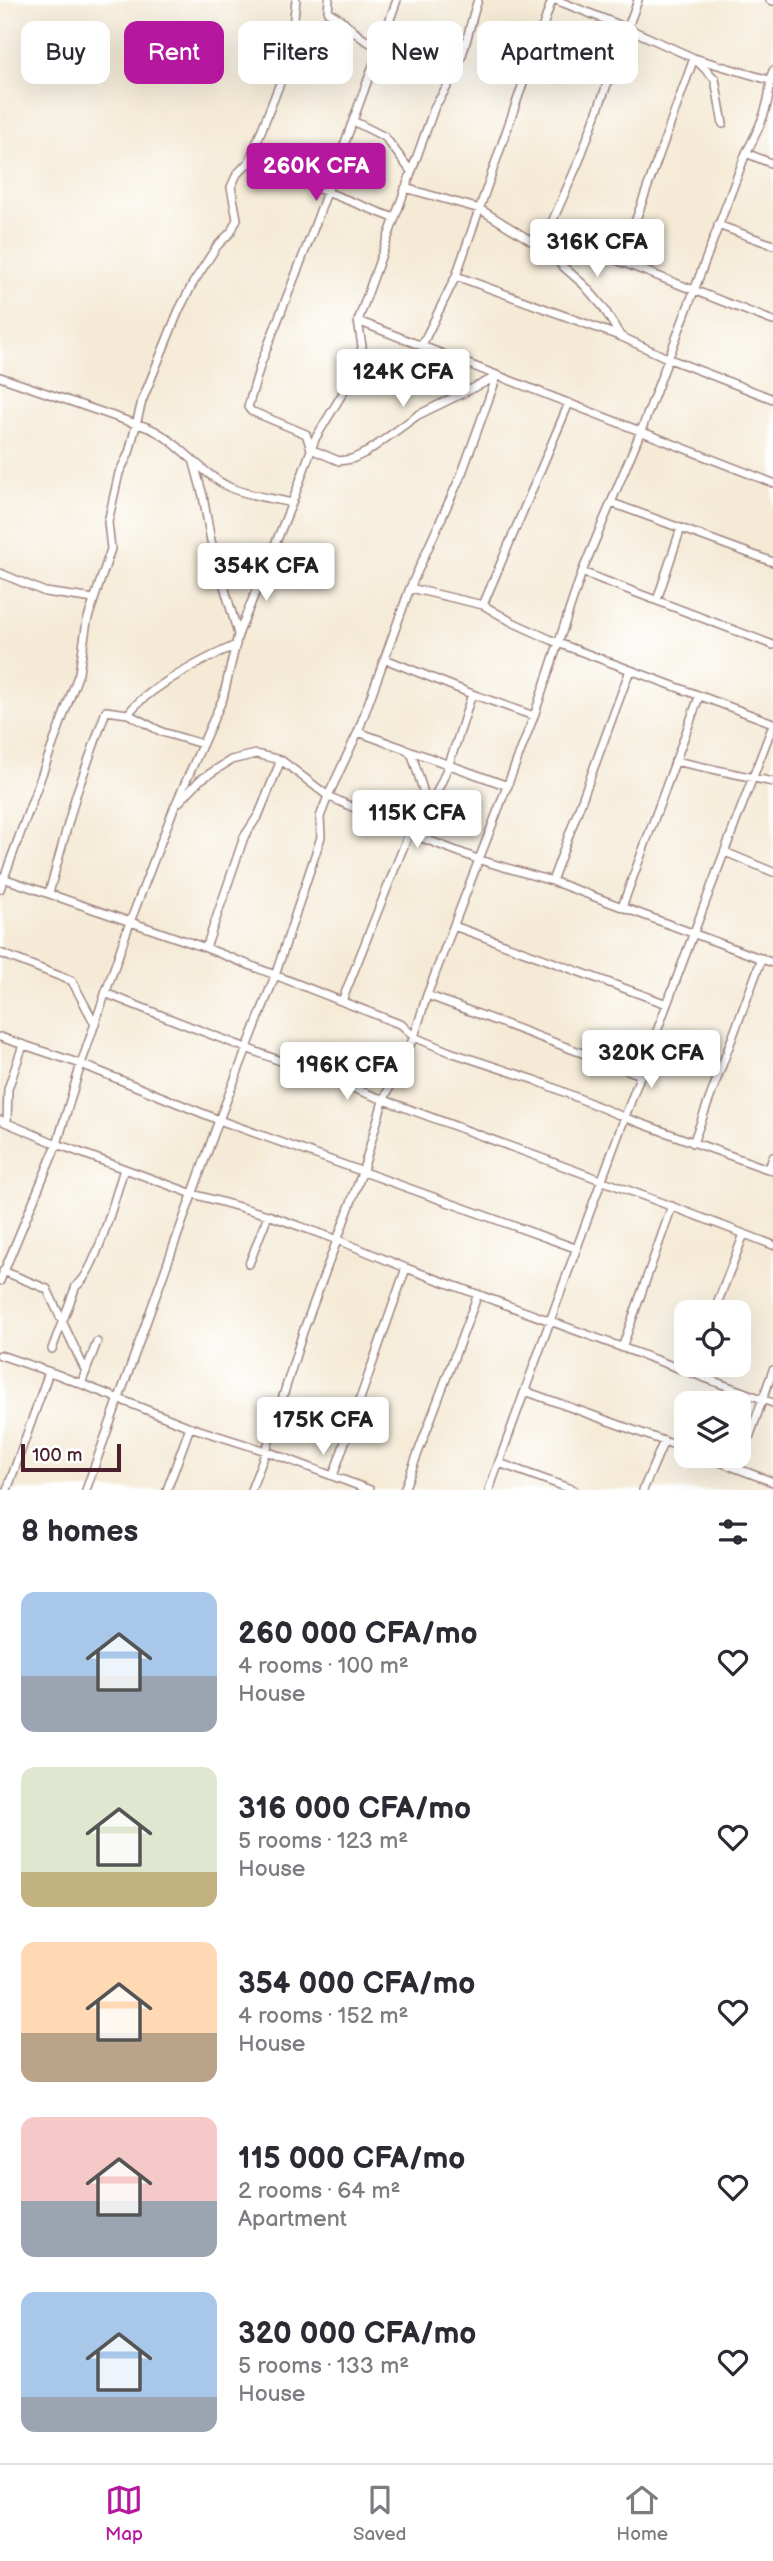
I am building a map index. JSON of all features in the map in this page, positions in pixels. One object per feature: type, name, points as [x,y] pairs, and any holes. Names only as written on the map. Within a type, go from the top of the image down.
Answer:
[{"type":"street","points":[[0,889],[1,877],[79,673],[87,621],[111,549],[108,522],[119,473],[129,453],[142,401],[179,310],[207,260],[231,232],[237,219],[231,187],[237,174],[249,162],[286,66],[296,0]]},
{"type":"street","points":[[329,0],[328,12],[340,17],[367,43]]},
{"type":"street","points":[[389,21],[397,0]]},
{"type":"street","points":[[0,1281],[57,1144],[81,1064],[130,922],[174,808],[223,698],[238,635],[311,449],[327,415],[358,368],[362,346],[358,321],[410,170],[435,106],[448,86],[461,57],[478,0]]},
{"type":"street","points":[[422,345],[456,276],[554,0],[610,21]]},
{"type":"street","points":[[630,21],[638,0]]},
{"type":"street","points":[[638,33],[694,58],[769,80]]},
{"type":"street","points":[[694,58],[715,79],[723,124]]},
{"type":"street","points":[[621,261],[694,58]]},
{"type":"street","points":[[773,71],[769,80],[773,103]]},
{"type":"street","points":[[367,82],[261,363],[248,407],[251,411],[306,434],[311,449],[339,461],[367,452],[418,415],[497,376]]},
{"type":"street","points":[[541,247],[579,161],[607,84]]},
{"type":"street","points":[[251,1490],[303,1332],[363,1170],[383,1101],[414,1037],[427,995],[534,716],[582,572],[641,431],[746,153],[759,129],[770,93]]},
{"type":"street","points":[[354,121],[385,137],[410,170]]},
{"type":"street","points":[[746,153],[773,164]]},
{"type":"street","points":[[249,162],[394,218]]},
{"type":"street","points":[[405,188],[480,209],[541,247],[584,285],[603,307],[622,337]]},
{"type":"street","points":[[719,225],[773,245]]},
{"type":"street","points":[[547,233],[773,321]]},
{"type":"street","points":[[456,276],[622,337],[667,358],[773,399]]},
{"type":"street","points":[[358,321],[773,484]]},
{"type":"street","points":[[86,1490],[219,1120],[275,976],[321,836],[320,817],[358,732],[411,588],[462,473],[497,376]]},
{"type":"street","points":[[0,377],[136,425],[151,427],[193,463],[229,487],[292,503]]},
{"type":"street","points":[[483,605],[569,402]]},
{"type":"street","points":[[193,463],[203,496],[211,541],[238,635]]},
{"type":"street","points":[[612,503],[773,562]]},
{"type":"street","points":[[657,600],[681,528]]},
{"type":"street","points":[[582,572],[773,645]]},
{"type":"street","points":[[0,573],[45,592],[94,599]]},
{"type":"street","points":[[411,588],[483,605],[558,643],[773,724],[575,1248],[552,1320],[489,1490]]},
{"type":"street","points":[[128,714],[135,705],[204,659],[236,645]]},
{"type":"street","points":[[385,659],[534,716]]},
{"type":"street","points":[[552,881],[630,670]]},
{"type":"street","points":[[342,1001],[409,833],[422,820],[449,764],[472,694]]},
{"type":"street","points":[[622,907],[699,697]]},
{"type":"street","points":[[49,893],[76,795],[106,711],[128,714],[162,732],[202,744]]},
{"type":"street","points":[[358,732],[508,786]]},
{"type":"street","points":[[405,750],[412,755],[423,790],[424,815]]},
{"type":"street","points":[[174,808],[200,780],[232,760],[256,754],[281,760],[328,796],[409,833],[480,860],[552,881],[773,963]]},
{"type":"street","points":[[206,948],[244,837],[260,814],[281,760]]},
{"type":"street","points":[[676,761],[773,782]]},
{"type":"street","points":[[725,852],[773,872]]},
{"type":"street","points":[[1,877],[206,948],[402,1025],[414,1037],[450,1052],[535,1080],[693,1143],[771,1170],[773,1157]]},
{"type":"street","points":[[454,926],[667,1004]]},
{"type":"street","points":[[0,953],[72,981],[95,1024]]},
{"type":"street","points":[[693,1143],[762,958]]},
{"type":"street","points":[[105,993],[383,1101],[602,1178],[773,1245]]},
{"type":"street","points":[[427,995],[641,1075]]},
{"type":"street","points":[[0,1037],[81,1064],[219,1120],[575,1248]]},
{"type":"street","points":[[23,1045],[8,1089],[4,1121],[57,1144],[193,1194],[338,1240],[622,1348],[674,1363]]},
{"type":"street","points":[[52,1349],[76,1286],[84,1282],[97,1250],[124,1169]]},
{"type":"street","points":[[622,1348],[672,1206]]},
{"type":"street","points":[[249,1264],[268,1216]]},
{"type":"street","points":[[719,1300],[744,1234]]},
{"type":"street","points":[[333,1476],[406,1268]]},
{"type":"street","points":[[4,1271],[47,1289],[86,1372]]},
{"type":"street","points":[[404,1490],[478,1294]]},
{"type":"street","points":[[81,1384],[97,1342]]},
{"type":"street","points":[[0,1355],[190,1427],[266,1451],[370,1490]]},
{"type":"street","points":[[773,1370],[738,1469],[773,1482]]},
{"type":"street","points":[[7,1490],[49,1372]]},
{"type":"street","points":[[712,1377],[773,1403]]},
{"type":"street","points":[[525,1391],[674,1445]]},
{"type":"street","points":[[167,1490],[190,1427]]},
{"type":"street","points":[[643,1490],[664,1441]]},
{"type":"street","points":[[499,1463],[575,1490]]}]
